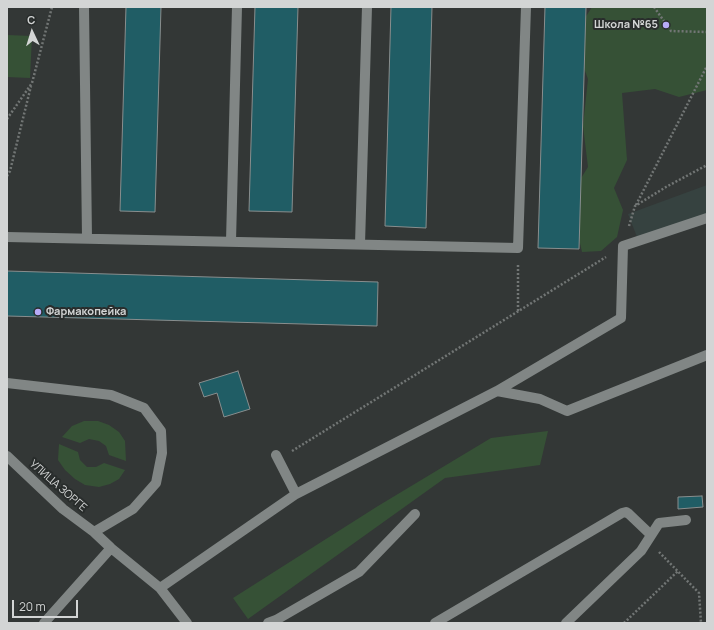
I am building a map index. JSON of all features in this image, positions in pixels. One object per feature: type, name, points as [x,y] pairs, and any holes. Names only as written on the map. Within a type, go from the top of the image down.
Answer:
[{"type":"street","points":[[84,7],[88,238]]},
{"type":"street","points":[[231,241],[237,7]]},
{"type":"street","points":[[360,244],[367,7]]},
{"type":"street","points":[[7,237],[518,248],[526,7]]},
{"type":"street","points":[[160,588],[296,494],[497,391],[621,318],[623,246],[707,218]]},
{"type":"street","points":[[497,391],[540,399],[567,411],[707,355]]},
{"type":"street","points":[[7,383],[111,395],[144,408],[161,431],[162,453],[156,483],[133,508],[94,532]]},
{"type":"street","name":"УЛИЦА ЗОРГЕ","points":[[7,456],[63,509],[94,532],[111,548],[160,588],[186,623]]},
{"type":"street","points":[[277,457],[296,494]]},
{"type":"street","points":[[435,623],[622,513],[626,512],[629,514],[649,537]]},
{"type":"street","points":[[268,623],[276,620],[359,572],[415,514]]},
{"type":"street","points":[[566,623],[641,551],[659,522],[686,520]]},
{"type":"street","points":[[44,623],[111,548]]},
{"type":"path","points":[[7,176],[10,171],[52,7]]},
{"type":"path","points":[[654,7],[671,31],[707,32]]},
{"type":"path","points":[[277,457],[623,246],[635,206],[707,66]]},
{"type":"path","points":[[7,119],[32,83]]},
{"type":"path","points":[[635,206],[707,165]]},
{"type":"path","points":[[518,248],[518,311]]},
{"type":"path","points":[[649,537],[678,571],[699,592],[701,623]]},
{"type":"path","points":[[624,623],[678,571]]},
{"type":"shaded area","points":[[707,185],[707,215],[639,242],[628,214]]},
{"type":"green space","points":[[592,7],[707,7],[707,90],[679,97],[655,89],[622,93],[627,160],[614,188],[623,210],[617,237],[601,251],[582,252],[577,230],[578,183],[588,167],[583,126],[588,79],[581,60],[581,24]]},
{"type":"green space","points":[[7,35],[32,36],[30,78],[7,77]]},
{"type":"green space","points":[[84,421],[98,421],[109,425],[119,432],[125,441],[126,461],[109,455],[106,446],[99,441],[89,439],[80,443],[62,437],[72,426]]},
{"type":"green space","points":[[548,431],[540,465],[445,478],[248,619],[233,598],[378,506],[491,438]]},
{"type":"green space","points":[[59,444],[78,452],[80,460],[87,467],[96,467],[104,463],[125,470],[119,479],[110,484],[99,487],[85,485],[65,470],[58,460]]},
{"type":"building","points":[[126,7],[161,7],[155,212],[120,211]]},
{"type":"building","points":[[255,7],[298,7],[292,212],[249,211]]},
{"type":"building","points":[[391,7],[432,7],[426,228],[385,226]]},
{"type":"building","points":[[545,7],[586,7],[579,249],[538,248]]},
{"type":"building","points":[[7,271],[378,282],[377,326],[7,316]]},
{"type":"building","points":[[238,371],[250,409],[224,417],[217,393],[204,397],[199,383]]},
{"type":"building","points":[[702,496],[703,507],[678,509],[678,497]]},
{"type":"place","name":"Школа №65","points":[[666,25]]},
{"type":"place","name":"Фармакопейка","points":[[38,312]]}]
